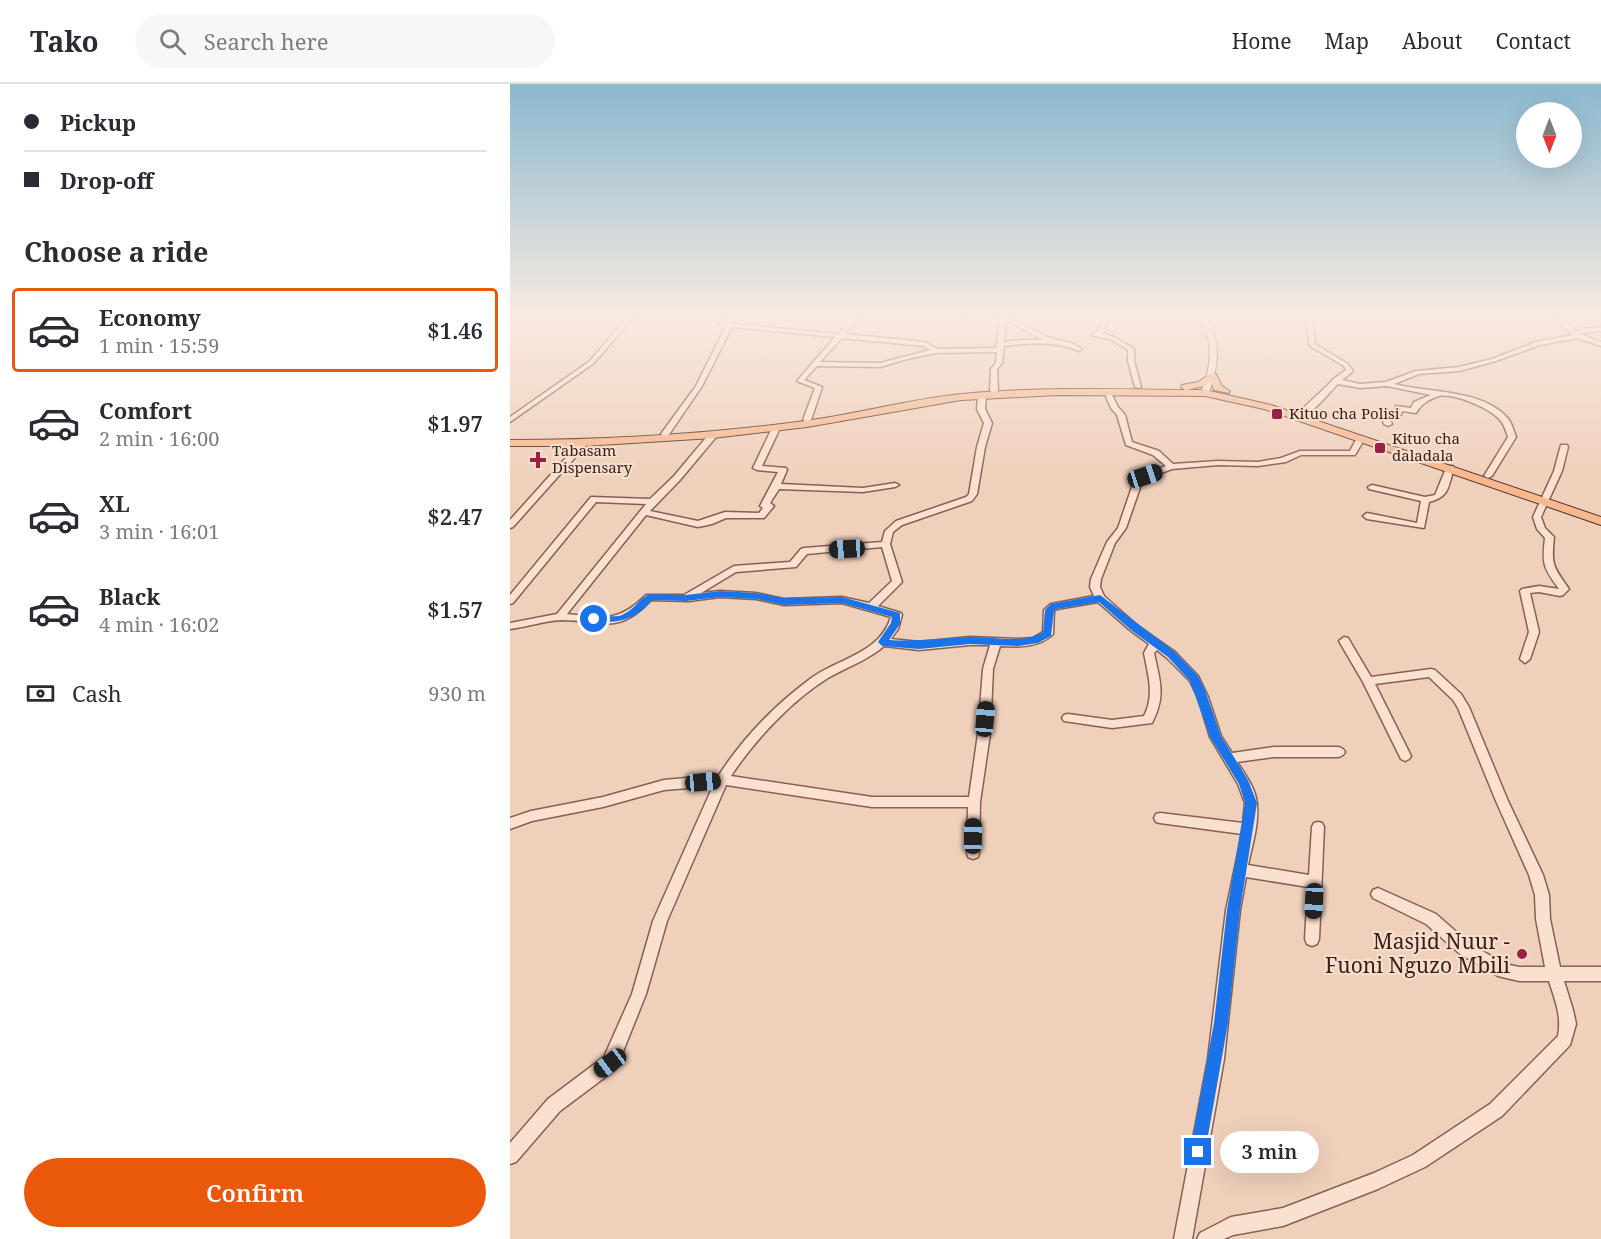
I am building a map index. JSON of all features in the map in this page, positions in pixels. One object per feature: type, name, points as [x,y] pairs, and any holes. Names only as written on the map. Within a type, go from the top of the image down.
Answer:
[{"type":"main road","points":[[1180,388],[1201,384],[1213,376],[1218,388],[1225,392]]},
{"type":"main road","points":[[511,443],[714,431],[807,420],[942,395],[994,391],[1180,388],[1225,392],[1301,415],[1488,476],[1601,521]]},
{"type":"main road","points":[[511,443],[584,443],[713,435],[776,428],[944,399],[982,395],[1206,390],[1267,407],[1601,515]]},
{"type":"street","points":[[510,420],[584,368]]},
{"type":"street","points":[[665,434],[699,386],[708,368]]},
{"type":"street","points":[[807,420],[819,387],[800,381],[811,368]]},
{"type":"street","points":[[994,391],[995,368]]},
{"type":"street","points":[[1133,368],[1138,387]]},
{"type":"street","points":[[1206,390],[1213,376],[1213,368]]},
{"type":"street","points":[[1301,415],[1317,404],[1334,381],[1350,371],[1348,368]]},
{"type":"street","points":[[1388,384],[1418,372],[1463,368]]},
{"type":"street","points":[[1334,381],[1360,386],[1388,384],[1481,402],[1491,407],[1507,425],[1512,437],[1488,476]]},
{"type":"street","points":[[1108,392],[1121,416],[1129,442],[1156,453],[1172,467]]},
{"type":"street","points":[[1388,424],[1384,412],[1398,413],[1399,408],[1413,411],[1417,404],[1437,394]]},
{"type":"street","points":[[871,607],[897,582],[886,544],[889,531],[899,523],[969,499],[973,494],[981,447],[988,423],[981,409],[982,395]]},
{"type":"street","points":[[644,512],[698,524],[725,515],[761,516],[770,506],[764,506],[783,470],[757,468],[776,428]]},
{"type":"street","points":[[560,617],[652,502],[677,478],[713,435]]},
{"type":"street","points":[[1183,1239],[1216,1059],[1233,910],[1249,829],[1251,803],[1244,783],[1216,737],[1203,697],[1194,679],[1171,655],[1100,598],[1095,587],[1096,579],[1112,542],[1122,528],[1138,481],[1172,467],[1218,462],[1258,464],[1283,460],[1300,453],[1352,453],[1361,438]]},
{"type":"street","points":[[510,525],[584,443]]},
{"type":"street","points":[[1525,659],[1534,632],[1526,591],[1539,589],[1560,593],[1564,589],[1549,566],[1547,560],[1550,537],[1539,525],[1538,517],[1558,471],[1564,447]]},
{"type":"street","points":[[1372,487],[1425,500],[1438,497],[1450,468]]},
{"type":"street","points":[[776,486],[863,490],[895,485]]},
{"type":"street","points":[[510,601],[594,499],[652,502]]},
{"type":"street","points":[[1367,516],[1421,526],[1425,500]]},
{"type":"street","points":[[686,598],[735,569],[793,565],[804,551],[886,544]]},
{"type":"street","points":[[510,626],[560,617],[611,621],[622,619],[639,609],[649,597],[686,598],[720,594],[756,596],[784,602],[842,600],[897,615],[896,624],[882,642],[854,662],[816,681],[754,739],[734,762],[722,780],[660,921],[639,994],[610,1063],[554,1105],[510,1156]]},
{"type":"street","points":[[882,642],[919,646],[970,641],[1018,643],[1042,638],[1048,634],[1049,610],[1054,606],[1100,598]]},
{"type":"street","points":[[973,853],[974,802],[984,734],[988,669],[996,641]]},
{"type":"street","points":[[1344,641],[1368,681],[1405,756]]},
{"type":"street","points":[[1068,718],[1084,718],[1112,724],[1148,720],[1157,705],[1156,681],[1149,653],[1155,644]]},
{"type":"street","points":[[1206,1239],[1230,1227],[1283,1217],[1378,1180],[1419,1161],[1496,1110],[1565,1040],[1568,1024],[1566,1010],[1554,974],[1543,919],[1542,895],[1536,875],[1457,697],[1431,673],[1368,681]]},
{"type":"street","points":[[1228,758],[1274,752],[1339,752]]},
{"type":"street","points":[[510,824],[531,816],[603,802],[664,785],[722,780],[872,802],[974,802]]},
{"type":"street","points":[[1160,818],[1249,829]]},
{"type":"street","points":[[1312,939],[1318,827]]},
{"type":"street","points":[[1241,870],[1315,882]]},
{"type":"street","points":[[1378,894],[1431,920],[1465,949],[1503,971],[1519,975],[1601,974]]},
{"type":"place","name":"Kituo cha Polisi","points":[[1277,414]]},
{"type":"place","name":"Kituo cha daladala","points":[[1380,448]]},
{"type":"place","name":"Tabasam Dispensary","points":[[538,460]]},
{"type":"place","name":"Masjid Nuur - Fuoni Nguzo Mbili","points":[[1522,954]]},
{"type":"route","points":[[594,619],[611,621],[622,619],[632,615],[649,597],[686,598],[720,594],[756,596],[784,602],[842,600],[897,615],[896,624],[882,642],[919,646],[970,641],[1018,643],[1035,641],[1048,634],[1049,610],[1054,606],[1100,598],[1134,628],[1179,662],[1194,679],[1200,690],[1216,737],[1237,769],[1251,803],[1249,829],[1233,910],[1216,1059],[1198,1152]]}]
